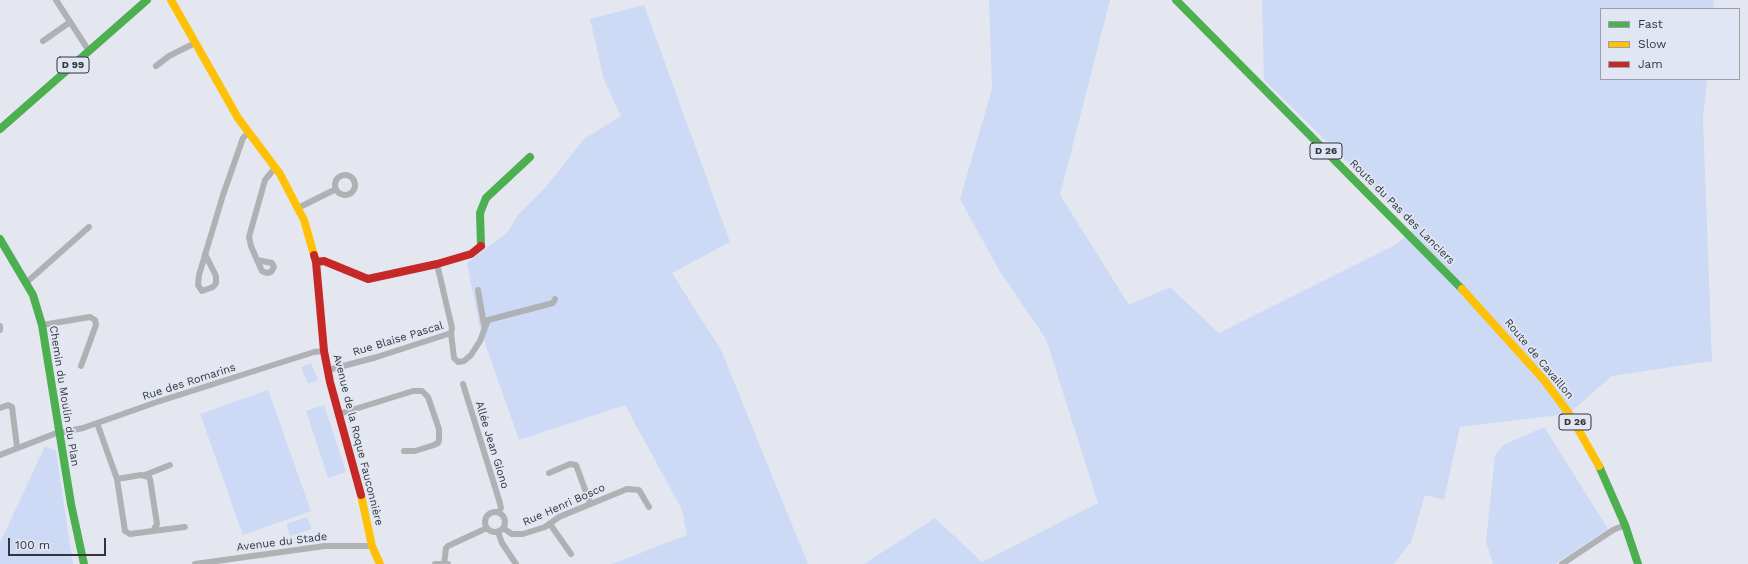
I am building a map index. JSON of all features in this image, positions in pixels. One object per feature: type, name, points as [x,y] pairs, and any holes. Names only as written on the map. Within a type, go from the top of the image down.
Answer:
[{"type":"street","points":[[56,0],[89,50]]},
{"type":"street","name":"D 99","points":[[0,129],[147,0]]},
{"type":"street","name":"Avenue de la Roque Fauconnière","points":[[171,0],[248,133],[280,174],[298,208],[311,243],[316,262],[324,351],[328,370],[339,414],[358,477],[372,546],[380,564]]},
{"type":"street","name":"Route du Pas des Lanciers","points":[[1176,0],[1476,303]]},
{"type":"street","points":[[43,41],[70,22]]},
{"type":"street","points":[[156,66],[169,56],[195,43]]},
{"type":"street","points":[[206,254],[216,276],[216,283],[213,287],[202,291],[198,285],[199,275],[243,138],[248,133]]},
{"type":"street","points":[[316,262],[324,261],[368,279],[437,264],[471,254],[481,247],[482,238],[480,213],[486,198],[530,157]]},
{"type":"street","points":[[257,260],[251,246],[250,237],[265,180],[275,168]]},
{"type":"street","points":[[298,208],[336,189]]},
{"type":"street","points":[[27,282],[89,227]]},
{"type":"street","name":"Chemin du Moulin du Plan","points":[[0,239],[27,282],[33,295],[42,325],[71,504],[84,564]]},
{"type":"street","name":"Rue Blaise Pascal","points":[[328,370],[377,357],[451,333],[452,328],[437,264]]},
{"type":"street","points":[[451,333],[454,358],[456,361],[461,362],[472,355],[483,334],[484,325],[478,290]]},
{"type":"street","points":[[484,325],[491,318],[519,313],[553,303],[555,298]]},
{"type":"street","name":"Route de Cavaillon","points":[[1476,303],[1544,380],[1570,415],[1602,471],[1625,525],[1638,564]]},
{"type":"street","points":[[42,325],[90,317],[95,320],[96,325],[81,366]]},
{"type":"street","name":"Rue des Romarins","points":[[0,455],[17,447],[59,432],[70,432],[314,352],[324,351]]},
{"type":"street","name":"Allée Jean Giono","points":[[463,384],[499,500],[501,508],[499,512]]},
{"type":"street","points":[[339,414],[413,391],[422,391],[428,397],[439,429],[439,440],[438,443],[434,445],[415,451],[404,451]]},
{"type":"street","points":[[0,408],[8,405],[12,407],[17,447]]},
{"type":"street","points":[[97,423],[117,479],[124,531],[130,534],[185,527]]},
{"type":"street","points":[[549,473],[570,464],[576,466],[590,503]]},
{"type":"street","points":[[117,479],[145,476],[170,465]]},
{"type":"street","points":[[145,476],[149,477],[152,482],[157,524],[153,531]]},
{"type":"street","name":"Rue Henri Bosco","points":[[487,528],[492,532],[501,530],[516,535],[550,524],[559,517],[590,503],[631,488],[639,490],[649,507]]},
{"type":"street","points":[[444,564],[446,548],[448,546],[487,528],[484,521],[487,515],[492,512],[499,512]]},
{"type":"street","name":"Rue Henri Bosco","points":[[499,512],[505,519],[505,524],[501,530]]},
{"type":"street","points":[[550,524],[571,554]]},
{"type":"street","points":[[1562,564],[1613,530],[1625,525]]},
{"type":"street","points":[[501,530],[502,543],[516,564]]},
{"type":"street","name":"Avenue du Stade","points":[[195,564],[325,546],[372,546]]},
{"type":"street","points":[[435,564],[448,564]]},
{"type":"shaded area","points":[[989,0],[1110,0],[1060,195],[1129,305],[1170,287],[1219,333],[1397,244],[1415,228],[1264,80],[1262,0],[1714,0],[1713,8],[1600,8],[1600,80],[1707,80],[1703,118],[1712,361],[1612,376],[1568,414],[1460,427],[1444,500],[1425,495],[1411,542],[1394,564],[864,564],[935,518],[982,562],[1098,503],[1046,339],[999,270],[960,199],[992,89]]},
{"type":"shaded area","points":[[644,5],[730,242],[672,273],[721,350],[808,564],[612,564],[687,535],[682,510],[625,405],[519,440],[480,329],[467,263],[508,232],[517,216],[545,188],[584,139],[621,116],[604,80],[590,19]]},
{"type":"shaded area","points":[[311,363],[318,380],[308,384],[301,367]]},
{"type":"shaded area","points":[[268,390],[311,511],[243,535],[200,414]]},
{"type":"shaded area","points":[[324,405],[346,472],[328,478],[306,411]]},
{"type":"shaded area","points":[[1544,427],[1608,529],[1555,564],[1493,564],[1486,542],[1495,455],[1503,445]]},
{"type":"shaded area","points":[[45,446],[56,451],[73,564],[0,564],[0,543]]},
{"type":"shaded area","points":[[307,517],[312,529],[290,536],[286,524]]},
{"type":"traffic: fast","points":[[0,129],[147,0]]},
{"type":"traffic: fast","points":[[1176,0],[1462,289]]},
{"type":"traffic: fast","points":[[481,246],[480,213],[486,198],[530,157]]},
{"type":"traffic: fast","points":[[0,239],[33,295],[42,325],[71,504],[84,564]]},
{"type":"traffic: fast","points":[[1599,466],[1625,525],[1638,564]]},
{"type":"traffic: slow","points":[[171,0],[238,118],[280,174],[304,220],[314,255]]},
{"type":"traffic: slow","points":[[1462,289],[1544,380],[1570,415],[1599,466]]},
{"type":"traffic: slow","points":[[361,495],[372,546],[380,564]]},
{"type":"traffic: jam","points":[[316,262],[324,261],[368,279],[437,264],[471,254],[481,246]]},
{"type":"traffic: jam","points":[[314,255],[316,262],[324,351],[330,382],[361,495]]}]
